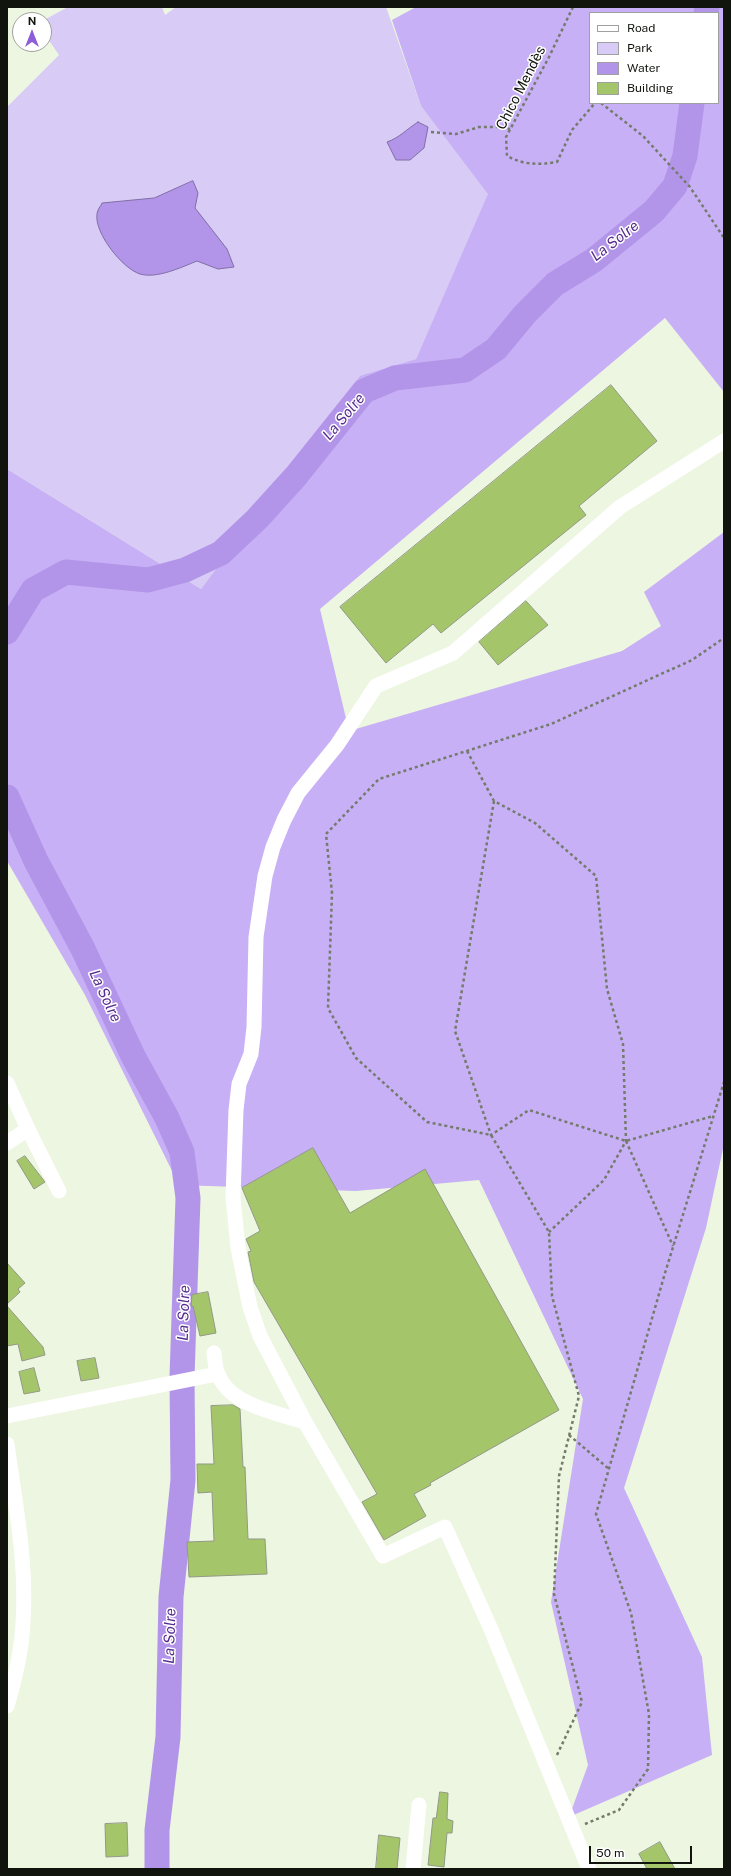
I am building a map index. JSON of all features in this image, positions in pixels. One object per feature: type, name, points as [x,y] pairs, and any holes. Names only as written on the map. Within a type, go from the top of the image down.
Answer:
[{"type":"street","points":[[589,1869],[490,1627],[446,1527],[383,1556],[305,1422],[260,1336],[250,1307],[238,1248],[233,1197],[236,1110],[239,1084],[251,1054],[254,1027],[256,937],[259,907],[265,876],[284,820],[298,793],[338,745],[376,686],[453,652],[620,507],[724,441]]},
{"type":"street","points":[[7,1083],[28,1130],[59,1191]]},
{"type":"street","points":[[7,1143],[28,1130]]},
{"type":"street","points":[[214,1353],[217,1374],[229,1391],[254,1406],[305,1422]]},
{"type":"street","points":[[7,1416],[217,1374]]},
{"type":"street","points":[[7,1444],[24,1576],[23,1623],[16,1674],[7,1706]]},
{"type":"street","points":[[413,1869],[419,1805]]},
{"type":"path","name":"Chico Mendès","points":[[573,7],[549,57],[506,137],[507,156],[528,164],[542,165],[557,162],[572,130],[594,104]]},
{"type":"path","points":[[602,104],[643,136],[690,187],[724,238]]},
{"type":"path","points":[[431,132],[456,134],[479,127],[498,127],[510,129]]},
{"type":"path","points":[[714,1116],[626,1141],[529,1110],[491,1135],[427,1122],[356,1058],[328,1008],[332,893],[326,834],[379,779],[551,724],[692,660],[724,638]]},
{"type":"path","points":[[467,751],[494,801],[535,823],[596,876],[607,989],[623,1044],[626,1141],[674,1246]]},
{"type":"path","points":[[494,801],[455,1031],[491,1135],[549,1232],[552,1296],[579,1396],[559,1476],[554,1594],[582,1702],[549,1772]]},
{"type":"path","points":[[573,1829],[619,1810],[648,1769],[649,1714],[631,1613],[596,1514],[674,1246],[724,1082]]},
{"type":"path","points":[[549,1232],[604,1180],[626,1141]]},
{"type":"path","points":[[569,1435],[609,1469]]},
{"type":"green space","points":[[68,7],[162,7],[165,15],[176,7],[386,7],[421,106],[489,194],[416,359],[360,377],[201,589],[7,469],[7,107],[59,55],[52,45],[52,16]]},
{"type":"shaded area","points":[[416,7],[724,7],[724,392],[665,318],[320,609],[349,731],[622,651],[661,626],[644,592],[724,532],[724,1144],[706,1228],[624,1488],[702,1657],[712,1755],[569,1817],[588,1765],[551,1602],[583,1399],[479,1180],[356,1191],[179,1185],[85,995],[7,861],[7,469],[201,589],[360,376],[416,359],[488,194],[421,106],[392,20]]},
{"type":"water","points":[[418,122],[428,127],[424,148],[410,160],[396,160],[387,142],[399,136]]},
{"type":"water","points":[[193,181],[198,193],[195,208],[227,249],[234,267],[218,269],[197,261],[162,274],[147,275],[133,271],[118,258],[100,231],[97,222],[97,214],[102,203],[154,198]]},
{"type":"building","points":[[611,385],[657,441],[579,506],[586,515],[441,633],[433,624],[386,663],[340,607]]},
{"type":"building","points":[[526,601],[548,625],[498,665],[479,642]]},
{"type":"building","points":[[313,1148],[350,1213],[425,1169],[559,1410],[430,1483],[431,1485],[414,1494],[426,1516],[384,1540],[362,1502],[377,1494],[254,1282],[248,1252],[251,1251],[246,1239],[260,1231],[242,1188]]},
{"type":"building","points":[[25,1156],[45,1182],[34,1189],[17,1161]]},
{"type":"building","points":[[7,1263],[25,1283],[18,1289],[20,1292],[7,1304]]},
{"type":"building","points":[[208,1292],[216,1333],[200,1336],[193,1306],[191,1307],[192,1295]]},
{"type":"building","points":[[7,1306],[43,1347],[45,1355],[22,1361],[18,1344],[7,1346]]},
{"type":"building","points":[[95,1358],[99,1378],[81,1381],[77,1361]]},
{"type":"building","points":[[34,1368],[40,1391],[24,1394],[19,1372]]},
{"type":"building","points":[[233,1405],[240,1409],[243,1467],[245,1467],[248,1539],[265,1539],[267,1574],[189,1577],[187,1542],[214,1541],[212,1492],[198,1493],[197,1464],[214,1464],[211,1406]]},
{"type":"building","points":[[440,1792],[448,1793],[447,1819],[453,1821],[452,1833],[447,1833],[444,1867],[428,1865],[433,1818],[436,1818]]},
{"type":"building","points":[[127,1823],[128,1856],[106,1857],[105,1824]]},
{"type":"building","points":[[379,1835],[400,1838],[397,1869],[376,1869]]},
{"type":"building","points":[[660,1842],[675,1869],[647,1869],[639,1854]]},
{"type":"waterway","name":"La Solre","points":[[706,12],[707,7]]},
{"type":"waterway","name":"La Solre","points":[[7,632],[33,590],[66,572],[148,580],[185,570],[221,553],[257,519],[296,476],[364,391],[395,378],[465,370],[496,349],[525,314],[555,284],[594,260],[654,211],[675,186],[685,156],[692,104]]},
{"type":"waterway","name":"La Solre","points":[[7,797],[36,861],[83,949],[133,1056],[167,1118],[182,1152],[188,1198],[182,1377],[183,1480],[171,1597],[168,1737],[157,1830],[157,1869]]}]
